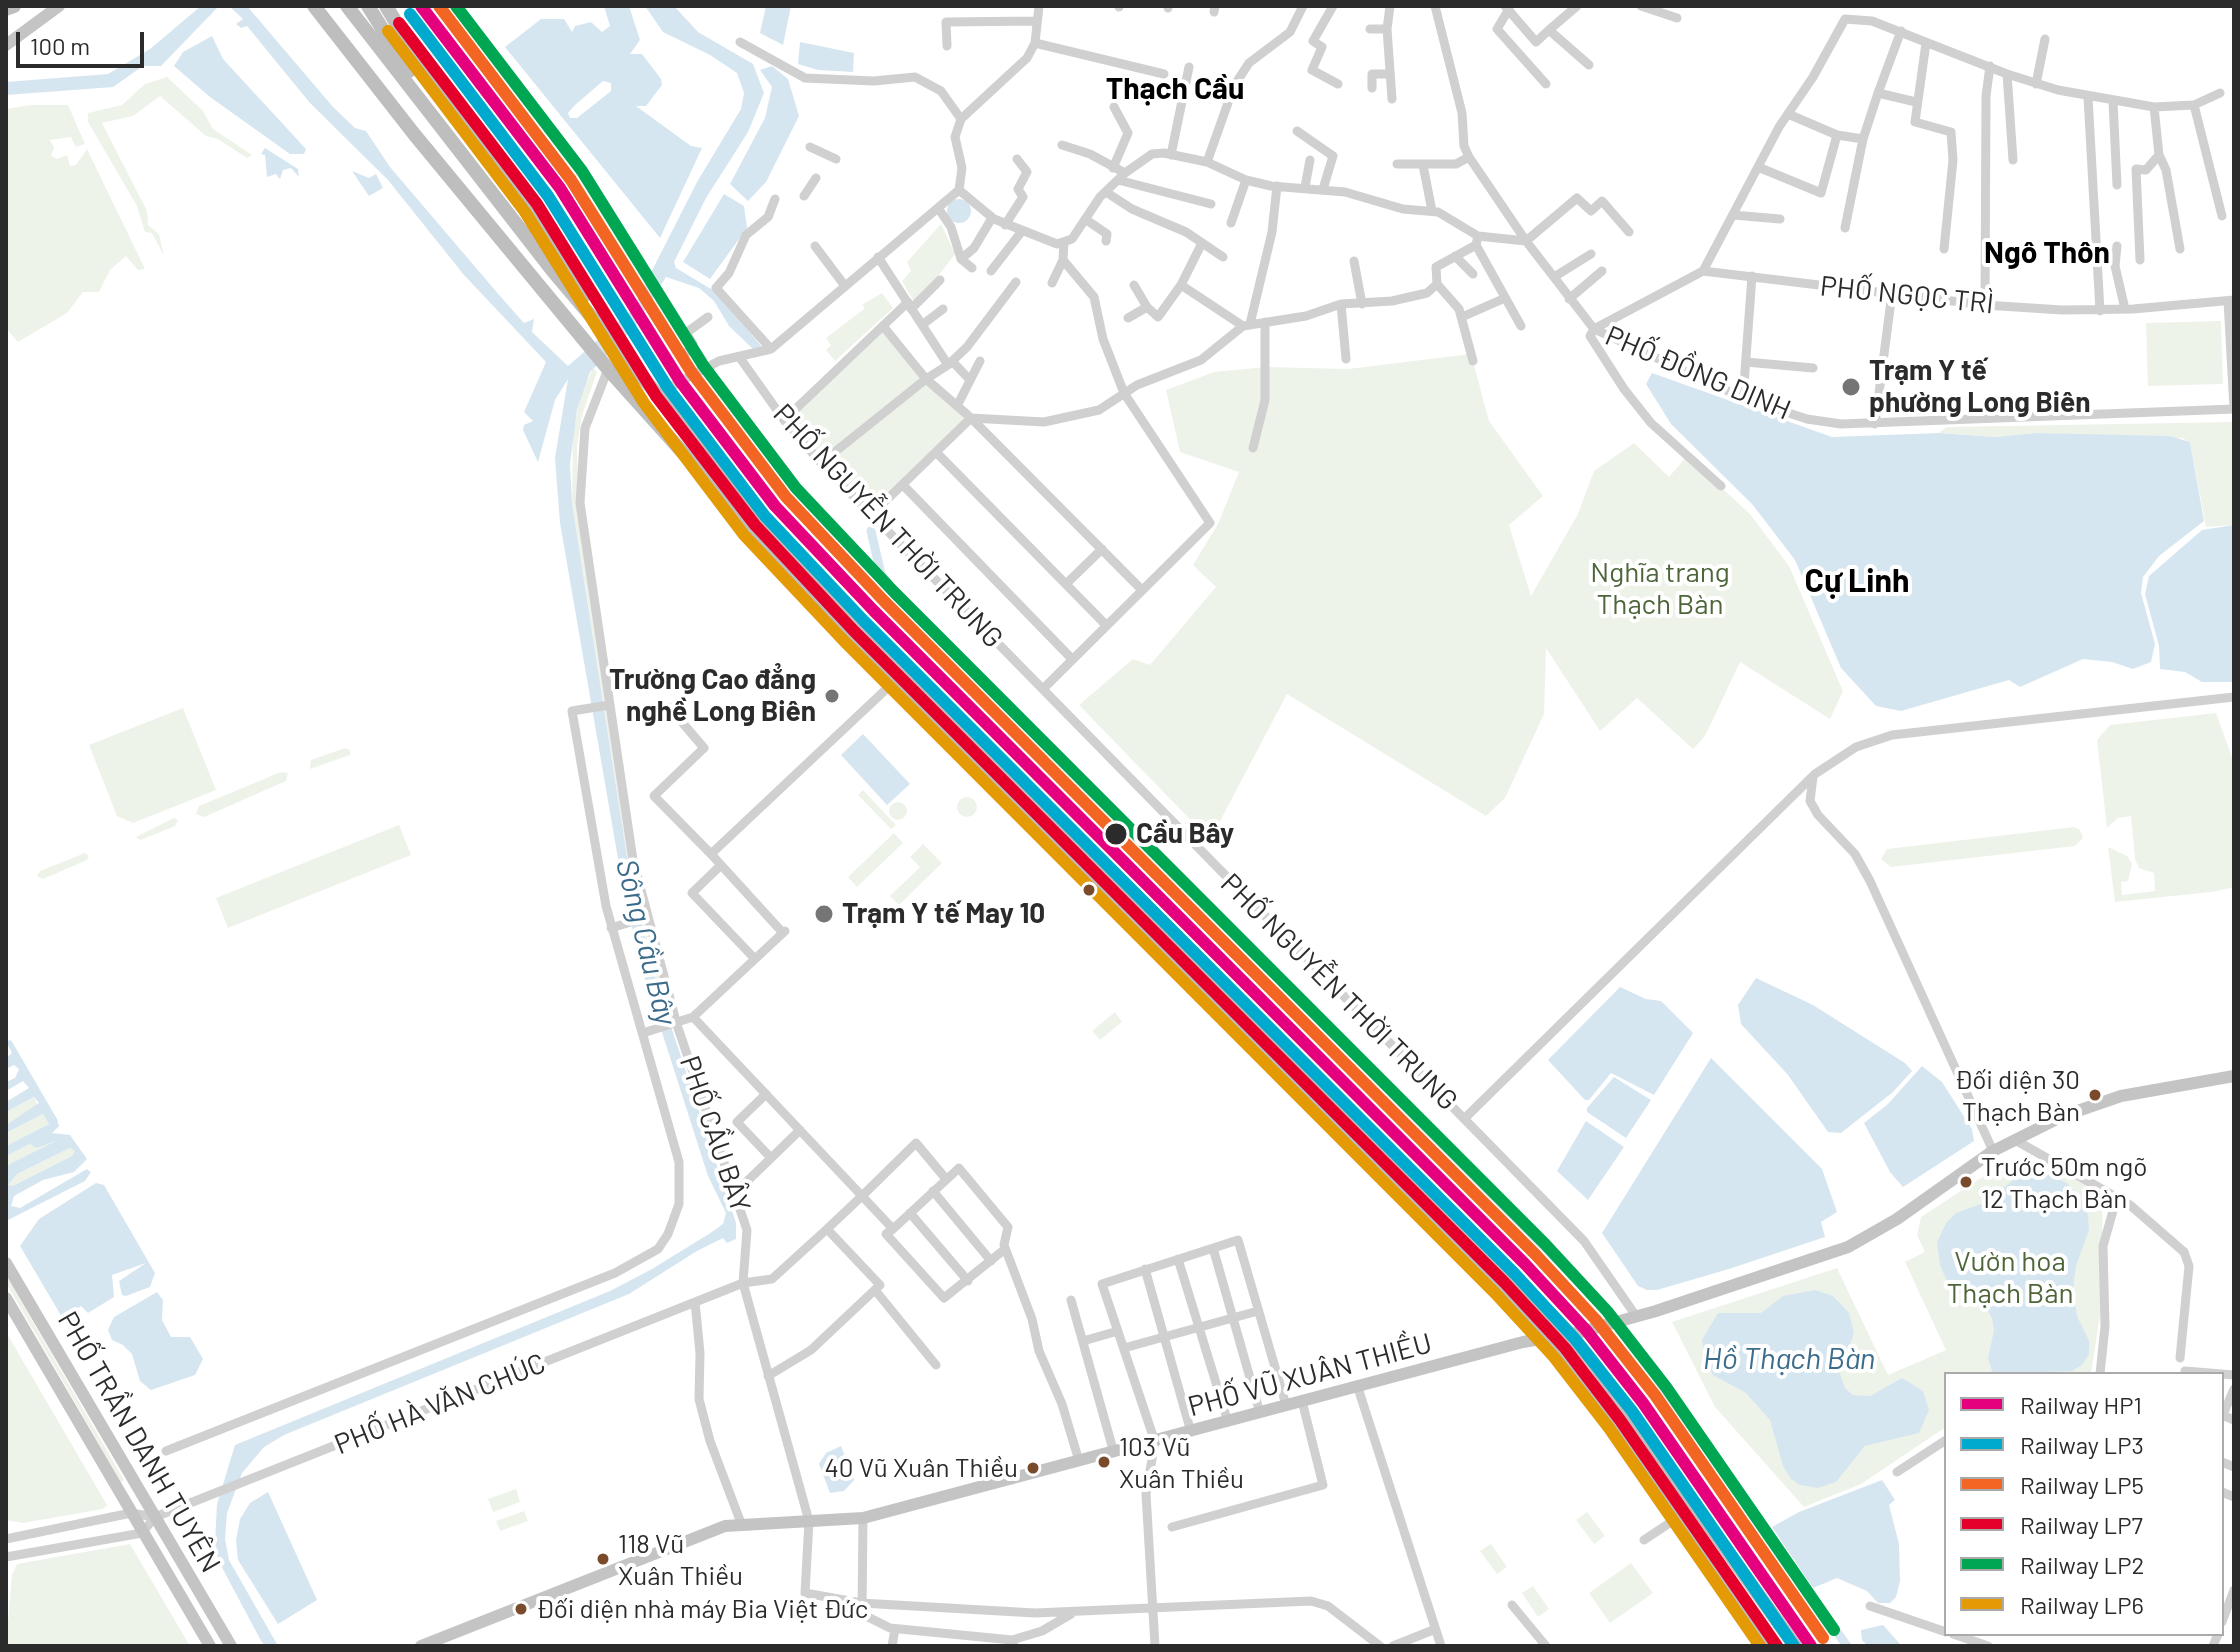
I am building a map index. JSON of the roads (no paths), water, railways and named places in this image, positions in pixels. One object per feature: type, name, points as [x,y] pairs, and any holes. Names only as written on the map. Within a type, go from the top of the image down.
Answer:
[{"type":"highway","points":[[6,9],[14,6]]},
{"type":"highway","points":[[314,6],[414,134],[607,369],[798,581],[897,679],[978,752],[1570,1334],[1795,1646]]},
{"type":"highway","points":[[347,6],[600,326],[775,534],[1295,1092],[1541,1337],[1575,1376],[1768,1646]]},
{"type":"highway","points":[[368,6],[445,130]]},
{"type":"highway","points":[[387,8],[417,57],[555,248],[600,326]]},
{"type":"main road","points":[[6,45],[59,6]]},
{"type":"main road","name":"PHỐ VŨ XUÂN THIỀU","points":[[421,1646],[741,1523],[863,1518],[1155,1442],[1357,1385],[1541,1337],[1570,1334],[1636,1316],[1848,1247],[1897,1219],[1993,1151],[2063,1116],[2121,1096],[2234,1076]]},
{"type":"main road","name":"PHỐ TRẦN DANH TUYÊN","points":[[6,1263],[231,1646]]},
{"type":"main road","name":"PHỐ TRẦN DANH TUYÊN","points":[[6,1298],[210,1646]]},
{"type":"street","points":[[657,394],[719,361],[771,349],[959,190],[962,168],[955,137],[961,119],[1027,58],[1035,43],[1039,6]]},
{"type":"street","points":[[1207,162],[1234,86],[1249,63],[1290,32],[1303,6]]},
{"type":"street","points":[[1333,6],[1313,41],[1322,47],[1312,70],[1338,84]]},
{"type":"street","points":[[1390,6],[1387,29],[1392,99]]},
{"type":"street","points":[[1435,6],[1462,113],[1464,146],[1469,157],[1526,241],[1594,329]]},
{"type":"street","points":[[1546,84],[1497,29],[1507,8],[1536,42],[1577,6]]},
{"type":"street","points":[[1641,6],[1677,18]]},
{"type":"street","points":[[1721,486],[1651,423],[1624,389],[1590,336],[1594,329],[1703,271],[1758,167],[1845,19],[1847,6]]},
{"type":"street","points":[[1845,19],[1872,21],[2007,74],[2088,97],[2154,107],[2194,105],[2220,93]]},
{"type":"street","points":[[947,46],[946,22],[1036,21]]},
{"type":"street","points":[[1370,29],[1387,29]]},
{"type":"street","points":[[1549,30],[1589,65]]},
{"type":"street","points":[[1845,228],[1863,139],[1901,31]]},
{"type":"street","points":[[2036,84],[2045,39]]},
{"type":"street","points":[[740,42],[805,78],[874,81],[915,77],[941,91],[961,119]]},
{"type":"street","points":[[1035,43],[1164,74]]},
{"type":"street","points":[[1926,43],[1915,122],[1951,132],[1953,160],[1944,249]]},
{"type":"street","points":[[1985,305],[1986,96],[1990,66]]},
{"type":"street","points":[[1171,155],[1189,67]]},
{"type":"street","points":[[1372,88],[1372,74],[1390,74]]},
{"type":"street","points":[[2007,74],[2013,160]]},
{"type":"street","points":[[1878,93],[1916,102]]},
{"type":"street","points":[[1157,94],[1183,95]]},
{"type":"street","points":[[2088,97],[2100,311]]},
{"type":"street","points":[[2113,101],[2117,185]]},
{"type":"street","points":[[2194,105],[2222,216]]},
{"type":"street","points":[[1113,168],[1128,133],[1114,107]]},
{"type":"street","points":[[2154,107],[2159,155],[2166,170],[2180,249]]},
{"type":"street","points":[[1788,114],[1837,135],[1863,139]]},
{"type":"street","points":[[1297,131],[1333,156],[1323,189]]},
{"type":"street","points":[[1758,167],[1821,193],[1837,135]]},
{"type":"street","points":[[1062,145],[1090,154],[1122,176],[1211,204]]},
{"type":"street","points":[[810,147],[836,159]]},
{"type":"street","points":[[959,190],[992,218],[1057,244],[1072,239],[1106,192],[1152,154],[1207,162],[1246,180],[1323,189],[1403,209],[1432,211],[1477,241],[1521,326]]},
{"type":"street","points":[[2140,260],[2136,169],[2146,170],[2159,155]]},
{"type":"street","points":[[1397,164],[1456,164],[1469,157]]},
{"type":"street","points":[[1005,225],[1023,197],[1018,189],[1027,172],[1017,159]]},
{"type":"street","points":[[1305,187],[1310,160]]},
{"type":"street","points":[[1423,165],[1432,211]]},
{"type":"street","points":[[804,196],[816,178]]},
{"type":"street","points":[[1231,223],[1246,180]]},
{"type":"street","points":[[1247,325],[1272,232],[1277,186]]},
{"type":"street","points":[[1106,192],[1223,257]]},
{"type":"street","points":[[1473,361],[1459,309],[1437,284],[1436,267],[1477,241],[1526,241],[1577,198],[1591,211],[1602,201],[1629,232]]},
{"type":"street","points":[[771,349],[716,288],[729,273],[746,235],[768,217],[775,199]]},
{"type":"street","points":[[938,208],[951,227],[961,259],[972,268]]},
{"type":"street","points":[[1733,215],[1780,219]]},
{"type":"street","points":[[961,259],[974,248],[992,218]]},
{"type":"street","points":[[1085,219],[1107,234],[1106,241]]},
{"type":"street","points":[[991,271],[1022,231]]},
{"type":"street","points":[[1052,283],[1063,260],[1064,242]]},
{"type":"street","points":[[1134,285],[1147,307],[1158,317],[1181,285],[1202,243]]},
{"type":"street","points":[[815,246],[845,286]]},
{"type":"street","points":[[2117,246],[2115,266],[2125,309]]},
{"type":"street","points":[[1554,277],[1591,254]]},
{"type":"street","points":[[1455,256],[1473,274]]},
{"type":"street","points":[[878,257],[950,363],[969,379]]},
{"type":"street","points":[[1043,689],[1210,523],[1124,393],[1103,339],[1094,297],[1063,260]]},
{"type":"street","points":[[1354,261],[1362,304]]},
{"type":"street","points":[[1569,299],[1602,271]]},
{"type":"street","name":"PHỐ NGỌC TRÌ","points":[[1703,271],[1985,305],[2100,311],[2231,300]]},
{"type":"street","points":[[1743,398],[1752,276]]},
{"type":"street","points":[[784,420],[883,326],[940,280]]},
{"type":"street","points":[[821,463],[950,363],[967,347],[1016,282]]},
{"type":"street","points":[[871,515],[971,418],[1044,422],[1099,410],[1124,393],[1201,360],[1247,325],[1306,316],[1341,304],[1362,304],[1427,293],[1437,284]]},
{"type":"street","points":[[1181,285],[1247,325]]},
{"type":"street","points":[[1875,424],[1892,293]]},
{"type":"street","points":[[1462,317],[1505,298]]},
{"type":"street","points":[[2231,300],[2234,409]]},
{"type":"street","points":[[1341,304],[1346,359]]},
{"type":"street","points":[[1128,318],[1147,307]]},
{"type":"street","points":[[922,325],[943,309]]},
{"type":"street","points":[[693,373],[683,357],[693,344],[686,333],[708,317]]},
{"type":"street","points":[[1253,448],[1265,400],[1265,322]]},
{"type":"street","points":[[883,326],[926,379],[971,418],[1142,590]]},
{"type":"street","name":"PHỐ ĐỒNG DINH","points":[[1594,329],[1743,398],[1807,419],[1875,424],[2067,413],[2234,409]]},
{"type":"street","name":"PHỐ NGUYỄN THỜI TRUNG","points":[[740,358],[784,420],[821,463],[1584,1241],[1636,1316]]},
{"type":"street","points":[[957,406],[980,361]]},
{"type":"street","points":[[1746,362],[1813,368]]},
{"type":"street","name":"PHỐ CẦU BÂY","points":[[607,369],[588,416],[580,485],[584,545],[633,860],[677,1025],[747,1230],[743,1283],[809,1521],[805,1593],[861,1603]]},
{"type":"street","points":[[936,452],[1106,625]]},
{"type":"street","points":[[903,485],[1072,659]]},
{"type":"street","points":[[1066,584],[1102,549]]},
{"type":"street","points":[[711,854],[897,679]]},
{"type":"street","points":[[1464,1119],[1815,774],[1856,747],[1892,735],[2222,698],[2234,700]]},
{"type":"street","points":[[166,1451],[615,1273],[658,1249],[668,1234],[679,1204],[679,1162],[648,1032],[611,928],[572,711],[609,705]]},
{"type":"street","points":[[648,1032],[677,1025],[693,1017],[786,931],[654,796],[704,748],[669,707]]},
{"type":"street","points":[[1815,774],[1810,801],[1818,815],[1855,854],[1867,875],[1993,1151]]},
{"type":"street","points":[[721,865],[692,893],[755,959]]},
{"type":"street","points":[[611,928],[647,917]]},
{"type":"street","points":[[693,1017],[893,1229]]},
{"type":"street","points":[[766,1094],[737,1122],[771,1158]]},
{"type":"street","points":[[735,1193],[800,1130]]},
{"type":"street","points":[[2015,1140],[2117,1197],[2159,1227],[2188,1259],[2180,1358]]},
{"type":"street","name":"PHỐ HÀ VĂN CHÚC","points":[[142,1533],[155,1517],[743,1283],[779,1276],[916,1143],[946,1179]]},
{"type":"street","points":[[1005,1249],[944,1298],[886,1234],[959,1168],[969,1179],[1008,1227],[1003,1240],[1005,1249],[1032,1319],[1039,1351],[1062,1404],[1079,1461]]},
{"type":"street","points":[[933,1191],[991,1261]]},
{"type":"street","points":[[2100,1372],[2105,1326],[2103,1246],[2117,1197]]},
{"type":"street","points":[[910,1213],[968,1281]]},
{"type":"street","points":[[768,1376],[796,1360],[880,1285],[827,1229]]},
{"type":"street","points":[[1155,1646],[1146,1494],[1155,1442],[1102,1284],[1238,1240],[1286,1405]]},
{"type":"street","points":[[1213,1248],[1260,1413]]},
{"type":"street","points":[[1178,1259],[1228,1422]]},
{"type":"street","points":[[1145,1269],[1191,1432]]},
{"type":"street","points":[[875,1290],[936,1365]]},
{"type":"street","points":[[1071,1300],[1114,1453]]},
{"type":"street","points":[[695,1302],[700,1353],[699,1399],[710,1441],[741,1523]]},
{"type":"street","points":[[1124,1348],[1258,1311]]},
{"type":"street","points":[[1083,1341],[1118,1331]]},
{"type":"street","points":[[2185,1371],[2197,1372]]},
{"type":"street","points":[[1357,1385],[1430,1607],[1433,1630],[1441,1646]]},
{"type":"street","points":[[2224,1412],[2234,1389]]},
{"type":"street","points":[[1172,1527],[1323,1485],[1302,1401]]},
{"type":"street","points":[[1897,1472],[1944,1441]]},
{"type":"street","points":[[6,1539],[131,1513],[155,1517]]},
{"type":"street","points":[[863,1518],[862,1614],[895,1629],[1013,1643],[1072,1614]]},
{"type":"street","points":[[1644,1540],[1677,1518]]},
{"type":"street","points":[[6,1557],[142,1533]]},
{"type":"street","points":[[2224,1617],[2234,1590]]},
{"type":"street","points":[[861,1603],[1072,1614],[1318,1602],[1380,1646]]},
{"type":"street","points":[[1512,1605],[1546,1646]]},
{"type":"street","points":[[1870,1606],[1944,1631]]},
{"type":"street","points":[[892,1646],[895,1629]]},
{"type":"street","points":[[1393,1646],[1433,1630]]},
{"type":"street","points":[[1959,1636],[1988,1646]]},
{"type":"water","points":[[201,6],[219,6],[161,66],[143,66],[113,87],[6,95],[6,82],[108,74],[150,49]]},
{"type":"water","name":"Sông Cầu Bây","points":[[229,6],[247,6],[333,107],[355,128],[366,131],[390,167],[500,296],[524,323],[534,319],[532,332],[568,366],[632,310],[697,182],[741,109],[744,93],[737,73],[710,55],[663,32],[645,6],[674,6],[698,32],[753,64],[764,93],[748,132],[706,198],[674,262],[676,268],[716,292],[762,347],[753,349],[729,326],[714,301],[699,288],[666,277],[635,327],[590,372],[577,410],[570,464],[572,503],[630,876],[655,978],[736,1223],[736,1239],[727,1243],[723,1238],[697,1251],[629,1294],[284,1435],[264,1447],[242,1473],[227,1513],[225,1539],[229,1560],[278,1646],[265,1646],[260,1639],[218,1560],[215,1543],[217,1504],[235,1445],[610,1291],[712,1232],[723,1224],[726,1213],[708,1176],[644,976],[625,899],[560,523],[555,458],[568,379],[555,400],[538,462],[523,430],[524,425],[533,421],[524,412],[546,362],[464,275],[388,180],[310,103],[247,26],[241,28],[236,24],[243,19]]},
{"type":"water","points":[[604,6],[629,6],[640,40],[630,54],[642,54],[661,79],[662,85],[646,106],[636,106],[691,146],[702,148],[660,238],[505,47],[541,19],[564,19],[572,32],[575,26],[591,22],[602,32],[610,26]],"holes":[[[603,81],[611,83],[611,91],[577,118],[570,118],[568,113],[575,105]]]},
{"type":"water","points":[[766,6],[791,6],[783,45],[760,33]]},
{"type":"water","points":[[212,36],[223,59],[306,149],[304,154],[290,154],[210,97],[174,66],[183,52]]},
{"type":"water","points":[[800,42],[854,53],[853,72],[818,70],[798,64]]},
{"type":"water","points":[[772,66],[788,79],[799,116],[766,182],[748,201],[730,184],[765,118],[772,87],[760,70]]},
{"type":"water","points":[[265,148],[298,169],[299,177],[291,168],[283,170],[280,179],[276,174],[267,177],[265,155],[261,154]]},
{"type":"water","points":[[352,171],[369,178],[376,174],[383,188],[369,196]]},
{"type":"water","points":[[724,194],[744,206],[747,228],[710,279],[683,262]]},
{"type":"water","points":[[959,199],[970,206],[971,211],[964,222],[959,223],[948,216],[947,211],[954,200]]},
{"type":"water","points":[[1652,373],[1832,437],[1939,433],[1995,437],[2036,433],[2170,436],[2190,442],[2204,521],[2159,556],[2143,577],[2141,593],[2155,644],[2151,662],[2133,669],[2112,662],[2083,659],[2020,687],[2009,680],[1901,711],[1876,706],[1841,668],[1795,560],[1752,504],[1671,424],[1646,384]]},
{"type":"water","points":[[2234,525],[2234,682],[2202,682],[2185,672],[2160,669],[2159,646],[2145,594],[2149,576],[2202,530]]},
{"type":"water","points":[[863,734],[910,784],[887,805],[841,755]]},
{"type":"water","points":[[1756,978],[1813,1005],[1905,1063],[1912,1071],[1893,1092],[1841,1133],[1828,1132],[1788,1075],[1741,1024],[1738,1005]]},
{"type":"water","points":[[1620,987],[1646,999],[1661,1001],[1693,1033],[1654,1095],[1611,1073],[1589,1100],[1585,1100],[1548,1060]]},
{"type":"water","points":[[11,1040],[57,1119],[59,1126],[52,1133],[70,1135],[87,1159],[74,1172],[43,1180],[14,1196],[11,1206],[20,1208],[87,1169],[91,1172],[85,1181],[6,1221],[6,1166],[56,1141],[36,1148],[30,1144],[6,1156],[6,1146],[49,1124],[43,1114],[6,1133],[6,1125],[39,1103],[34,1097],[6,1112],[6,1102],[29,1088],[23,1081],[6,1091],[6,1082],[15,1078],[19,1069],[14,1065],[6,1069],[6,1058],[12,1053],[6,1041]],"holes":[[[70,1148],[75,1151],[72,1156],[13,1186],[8,1185],[17,1174]]]},
{"type":"water","points":[[1711,1058],[1822,1169],[1837,1212],[1821,1222],[1825,1237],[1729,1269],[1657,1290],[1647,1290],[1638,1286],[1602,1233]]},
{"type":"water","points":[[1922,1066],[1942,1082],[1972,1129],[1974,1141],[1903,1187],[1890,1172],[1864,1123],[1888,1104]]},
{"type":"water","points":[[1614,1077],[1651,1100],[1626,1138],[1587,1112],[1587,1108]]},
{"type":"water","points":[[1586,1121],[1624,1147],[1588,1200],[1557,1171]]},
{"type":"water","points":[[2036,1174],[2052,1175],[2068,1184],[2080,1197],[2088,1215],[2089,1230],[2076,1266],[2073,1287],[2077,1316],[2089,1341],[2089,1354],[2082,1365],[2072,1371],[1992,1372],[1988,1358],[1994,1330],[1992,1318],[1986,1308],[1958,1292],[1946,1279],[1940,1265],[1937,1242],[1946,1223],[1956,1213],[1989,1201],[2014,1179]]},
{"type":"water","points":[[96,1183],[104,1185],[155,1273],[150,1287],[126,1296],[122,1295],[119,1281],[146,1263],[112,1275],[114,1297],[88,1313],[81,1306],[74,1311],[73,1317],[83,1335],[81,1341],[76,1341],[20,1246],[39,1219]]},
{"type":"water","name":"Hồ Thạch Bàn","points":[[1815,1290],[1833,1296],[1849,1313],[1854,1333],[1840,1374],[1845,1388],[1853,1395],[1870,1396],[1902,1378],[1923,1391],[1929,1410],[1919,1433],[1865,1446],[1836,1482],[1818,1488],[1800,1485],[1791,1479],[1783,1466],[1770,1420],[1746,1393],[1713,1375],[1705,1360],[1702,1340],[1718,1313],[1761,1313],[1783,1296]]},
{"type":"water","points":[[157,1292],[163,1300],[162,1320],[171,1337],[190,1337],[203,1359],[195,1375],[151,1390],[140,1381],[132,1354],[112,1340],[108,1330],[114,1317]]},
{"type":"water","points":[[841,1446],[854,1480],[844,1491],[830,1493],[819,1464],[826,1453]]},
{"type":"water","points":[[1882,1480],[1895,1500],[1889,1505],[1899,1544],[1900,1581],[1896,1597],[1890,1603],[1878,1603],[1867,1591],[1837,1578],[1813,1588],[1772,1527],[1799,1512]]},
{"type":"water","points":[[268,1492],[317,1600],[278,1624],[238,1560],[236,1541],[240,1519],[250,1503]]},
{"type":"water","points":[[1883,1625],[1900,1644],[1868,1646],[1862,1640],[1861,1630]]},
{"type":"waterway","points":[[871,531],[881,574],[896,594],[1612,1315]]},
{"type":"waterway","points":[[1621,1328],[1847,1646]]},
{"type":"rail line","name":"HP1","points":[[421,6],[560,188],[680,381],[775,506],[874,611],[1525,1264],[1586,1330],[1643,1403],[1811,1646]]},
{"type":"rail line","name":"LP5","points":[[439,6],[571,180],[692,373],[786,497],[884,601],[1535,1254],[1596,1320],[1655,1395],[1823,1638]]},
{"type":"rail line","name":"LP2","points":[[456,6],[582,171],[703,365],[796,488],[894,592],[1545,1244],[1607,1311],[1666,1387],[1834,1630]]},
{"type":"rail line","name":"LP3","points":[[410,14],[548,196],[668,388],[765,516],[864,621],[1515,1274],[1575,1339],[1632,1411],[1794,1646]]},
{"type":"rail line","name":"LP7","points":[[399,23],[537,204],[656,396],[755,525],[854,631],[1505,1283],[1565,1348],[1620,1420],[1777,1646]]},
{"type":"rail line","name":"LP6","points":[[388,31],[525,212],[644,403],[744,535],[844,641],[1495,1293],[1554,1357],[1609,1428],[1760,1646]]},
{"type":"place","name":"Trạm Y tế phường Long Biên","points":[[1851,387]]},
{"type":"place","name":"Trường Cao đẳng nghề Long Biên","points":[[832,696]]},
{"type":"place","name":"Cầu Bây","points":[[1116,834]]},
{"type":"place","name":"Trạm Y tế May 10","points":[[824,914]]},
{"type":"place","name":"Đối diện 30 Thạch Bàn","points":[[2095,1095]]},
{"type":"place","name":"Trước 50m ngõ 12 Thạch Bàn","points":[[1966,1182]]},
{"type":"place","name":"103 Vũ Xuân Thiều","points":[[1104,1462]]},
{"type":"place","name":"40 Vũ Xuân Thiều","points":[[1033,1468]]},
{"type":"place","name":"118 Vũ Xuân Thiều","points":[[603,1559]]},
{"type":"place","name":"Đối diện nhà máy Bia Việt Đức","points":[[521,1609]]},
{"type":"district","name":"Thạch Cầu","points":[[1175,89]]},
{"type":"district","name":"Ngô Thôn","points":[[2047,253]]},
{"type":"district","name":"Cự Linh","points":[[1857,581]]},
{"type":"park label","name":"Nghĩa trang Thạch Bàn","points":[[1660,589]]},
{"type":"park label","name":"Vườn hoa Thạch Bàn","points":[[2010,1278]]}]
